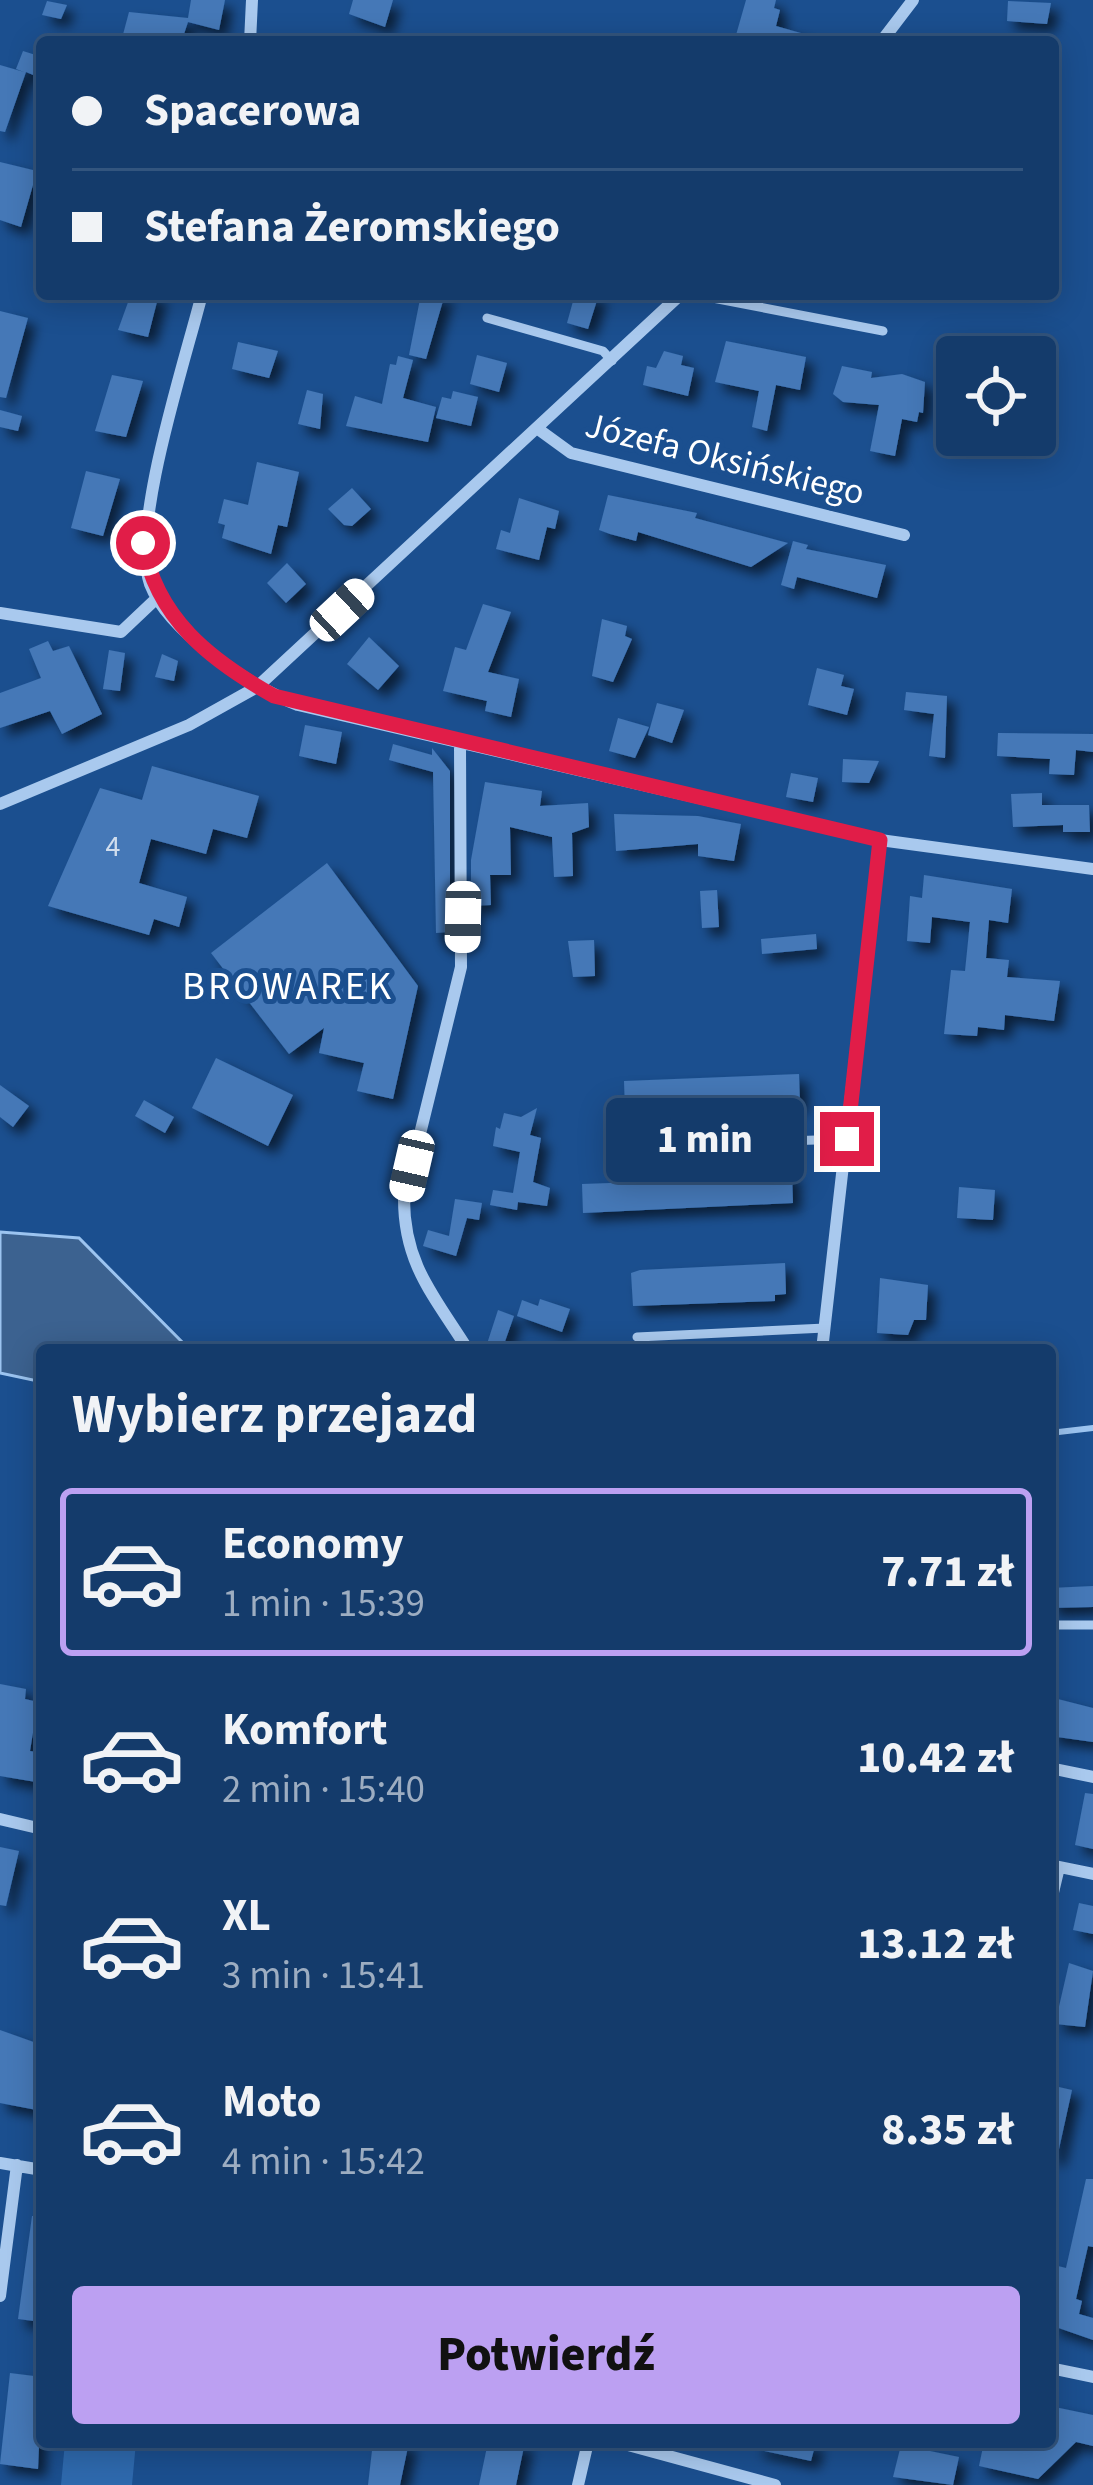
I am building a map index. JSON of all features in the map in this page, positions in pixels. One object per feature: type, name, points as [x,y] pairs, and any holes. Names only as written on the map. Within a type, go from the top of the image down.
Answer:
[{"type":"street","points":[[250,36],[252,0]]},
{"type":"street","points":[[886,36],[913,0]]},
{"type":"street","points":[[201,300],[143,543],[158,597],[211,656],[257,687],[298,705],[880,840],[1093,869]]},
{"type":"street","name":"Józefa Oksińskiego","points":[[0,804],[189,724],[257,687],[675,300]]},
{"type":"street","name":"Józefa Oksińskiego","points":[[538,429],[571,453],[904,535]]},
{"type":"street","points":[[0,613],[122,632],[158,597]]},
{"type":"street","points":[[460,744],[461,967],[404,1199],[404,1225],[407,1250],[464,1344]]},
{"type":"street","points":[[823,1344],[880,840]]},
{"type":"street","points":[[1056,1769],[1093,1778]]},
{"type":"street","points":[[0,1820],[36,1828]]},
{"type":"street","points":[[1056,1866],[1093,1874]]},
{"type":"street","points":[[0,2163],[36,2169]]},
{"type":"street","points":[[0,2296],[16,2165]]},
{"type":"street","points":[[1056,2369],[1093,2377]]},
{"type":"street","points":[[578,2485],[587,2448]]},
{"type":"street","points":[[639,2448],[775,2485]]},
{"type":"lane","points":[[723,300],[883,331]]},
{"type":"lane","points":[[487,318],[603,351],[612,361]]},
{"type":"lane","points":[[629,1146],[847,1139]]},
{"type":"lane","points":[[637,1337],[825,1328]]},
{"type":"lane","points":[[1056,1625],[1093,1624]]},
{"type":"shaded area","points":[[0,1232],[79,1238],[184,1344],[36,1344],[36,1381],[0,1373]]},
{"type":"shaded area","points":[[64,2448],[135,2448],[132,2485],[61,2485]]},
{"type":"building","points":[[191,0],[225,0],[219,30],[188,22],[183,36],[123,36],[129,12],[188,18]]},
{"type":"building","points":[[353,0],[393,0],[385,27],[349,14]]},
{"type":"building","points":[[746,0],[776,0],[774,8],[780,10],[776,26],[811,36],[736,36]]},
{"type":"building","points":[[47,1],[67,5],[61,19],[42,15]]},
{"type":"building","points":[[1008,1],[1051,3],[1047,24],[1007,21]]},
{"type":"building","points":[[23,51],[36,55],[36,76],[26,72],[5,132],[0,131],[0,65],[24,72],[16,69]]},
{"type":"building","points":[[0,162],[36,171],[21,227],[0,220]]},
{"type":"building","points":[[129,300],[157,300],[148,337],[118,330]]},
{"type":"building","points":[[420,300],[443,300],[426,359],[409,355]]},
{"type":"building","points":[[573,300],[597,300],[588,329],[567,323]]},
{"type":"building","points":[[0,311],[28,318],[6,398],[0,397]]},
{"type":"building","points":[[726,341],[806,357],[800,390],[776,385],[767,431],[752,427],[759,391],[715,382]]},
{"type":"building","points":[[238,342],[278,351],[269,378],[232,369]]},
{"type":"building","points":[[664,351],[683,356],[681,365],[694,368],[688,396],[643,385],[647,366],[656,368]]},
{"type":"building","points":[[477,355],[507,363],[499,392],[470,384]]},
{"type":"building","points":[[398,356],[413,360],[403,398],[436,407],[428,442],[346,426],[355,396],[382,404],[390,364],[396,365]]},
{"type":"building","points":[[842,366],[872,372],[871,378],[902,374],[925,382],[923,413],[919,412],[917,422],[902,419],[895,456],[870,451],[879,405],[843,402],[833,394]]},
{"type":"building","points":[[112,375],[143,381],[126,437],[95,431]]},
{"type":"building","points":[[307,390],[323,394],[320,429],[298,424]]},
{"type":"building","points":[[453,391],[478,397],[471,426],[436,418],[442,397],[451,399]]},
{"type":"building","points":[[0,410],[22,416],[18,431],[0,427]]},
{"type":"building","points":[[257,462],[299,472],[287,527],[278,525],[271,554],[222,538],[225,525],[218,523],[224,499],[248,505]]},
{"type":"building","points":[[86,471],[120,479],[103,536],[71,528]]},
{"type":"building","points":[[352,488],[371,509],[352,526],[344,525],[328,509]]},
{"type":"building","points":[[608,495],[697,513],[695,518],[788,543],[751,567],[638,532],[636,541],[599,530]]},
{"type":"building","points":[[519,498],[559,511],[555,529],[547,527],[539,560],[496,549],[501,530],[510,533]]},
{"type":"building","points":[[793,541],[808,545],[806,549],[886,565],[877,598],[797,577],[794,589],[781,585]]},
{"type":"building","points":[[287,563],[306,584],[286,603],[267,583]]},
{"type":"building","points":[[483,604],[511,612],[488,672],[519,679],[511,717],[485,711],[487,701],[443,691],[455,647],[466,650]]},
{"type":"building","points":[[602,619],[627,626],[625,636],[632,639],[613,682],[592,676]]},
{"type":"building","points":[[369,637],[399,666],[378,690],[347,664]]},
{"type":"building","points":[[48,641],[53,651],[69,646],[102,714],[62,734],[50,711],[0,728],[0,693],[41,678],[29,649]]},
{"type":"building","points":[[109,650],[125,653],[120,691],[103,689]]},
{"type":"building","points":[[162,654],[178,661],[174,681],[155,677]]},
{"type":"building","points":[[817,668],[844,675],[841,686],[854,689],[847,715],[808,705]]},
{"type":"building","points":[[906,692],[947,696],[945,758],[929,756],[934,714],[904,710]]},
{"type":"building","points":[[657,703],[684,710],[672,743],[648,735]]},
{"type":"building","points":[[618,718],[649,727],[635,758],[609,751]]},
{"type":"building","points":[[305,725],[342,732],[336,764],[299,756]]},
{"type":"building","points":[[998,733],[1093,734],[1093,752],[1076,750],[1074,775],[1049,774],[1050,759],[997,756]]},
{"type":"building","points":[[393,744],[432,755],[432,748],[450,771],[450,932],[436,933],[433,772],[389,760]]},
{"type":"building","points":[[843,759],[879,761],[869,783],[842,782]]},
{"type":"building","points":[[152,766],[259,796],[247,838],[213,829],[206,854],[151,839],[139,883],[187,897],[179,927],[154,919],[149,935],[48,906],[100,788],[142,800]]},
{"type":"building","points":[[791,773],[818,778],[813,802],[786,797]]},
{"type":"building","points":[[485,782],[542,791],[540,806],[588,803],[589,827],[572,833],[573,876],[554,877],[552,837],[510,827],[511,875],[490,875],[491,905],[471,906],[471,860]]},
{"type":"building","points":[[1042,793],[1042,805],[1089,805],[1090,832],[1063,832],[1063,825],[1013,827],[1011,794]]},
{"type":"building","points":[[614,814],[698,816],[741,824],[734,861],[698,856],[698,844],[616,851]]},
{"type":"building","points":[[327,863],[418,986],[393,1099],[357,1091],[364,1063],[319,1053],[324,1028],[289,1054],[211,953]]},
{"type":"building","points":[[924,875],[1012,889],[1008,923],[989,920],[986,958],[1009,960],[1007,977],[1060,981],[1054,1021],[1005,1015],[1004,1030],[978,1027],[977,1036],[944,1034],[951,970],[965,971],[970,922],[932,917],[930,943],[907,941],[910,896],[922,898]]},
{"type":"building","points":[[717,890],[719,927],[702,928],[700,891]]},
{"type":"building","points":[[816,934],[817,949],[762,954],[761,939]]},
{"type":"building","points":[[594,940],[595,976],[573,977],[568,941]]},
{"type":"building","points":[[216,1058],[293,1095],[268,1146],[192,1108]]},
{"type":"building","points":[[799,1074],[800,1104],[789,1105],[789,1111],[646,1118],[625,1110],[624,1081]]},
{"type":"building","points":[[0,1085],[29,1106],[13,1127],[0,1117]]},
{"type":"building","points":[[144,1100],[174,1117],[165,1133],[135,1116]]},
{"type":"building","points":[[537,1108],[530,1135],[541,1138],[533,1182],[550,1188],[547,1206],[518,1202],[517,1210],[490,1205],[493,1190],[513,1193],[520,1152],[493,1146],[496,1127],[500,1129],[504,1113],[521,1117]]},
{"type":"building","points":[[781,1167],[781,1173],[792,1173],[793,1203],[583,1213],[582,1184],[639,1182],[638,1172]]},
{"type":"building","points":[[959,1187],[995,1190],[993,1220],[957,1218]]},
{"type":"building","points":[[455,1199],[482,1203],[479,1220],[467,1218],[456,1256],[423,1246],[428,1230],[449,1236]]},
{"type":"building","points":[[785,1263],[786,1294],[775,1295],[775,1301],[633,1306],[631,1273],[640,1270]]},
{"type":"building","points":[[880,1278],[928,1285],[926,1320],[914,1320],[908,1335],[877,1333]]},
{"type":"building","points":[[540,1299],[570,1309],[562,1332],[517,1316],[522,1300],[538,1306]]},
{"type":"building","points":[[498,1310],[514,1316],[504,1344],[487,1344]]},
{"type":"building","points":[[1093,1586],[1093,1607],[1056,1608],[1056,1588]]},
{"type":"building","points":[[0,1684],[26,1689],[25,1699],[36,1702],[30,1751],[36,1752],[36,1782],[0,1776]]},
{"type":"building","points":[[1056,1699],[1093,1708],[1093,1742],[1056,1737]]},
{"type":"building","points":[[1085,1793],[1093,1794],[1093,1849],[1075,1845]]},
{"type":"building","points":[[0,1847],[19,1851],[6,1906],[0,1905]]},
{"type":"building","points":[[1079,1903],[1093,1906],[1093,1934],[1073,1930]]},
{"type":"building","points":[[1069,1963],[1093,1971],[1085,2027],[1056,2024]]},
{"type":"building","points":[[0,2030],[36,2043],[36,2110],[0,2103]]},
{"type":"building","points":[[1056,2086],[1072,2090],[1056,2158]]},
{"type":"building","points":[[1086,2179],[1093,2179],[1093,2247],[1088,2246],[1076,2299],[1082,2301],[1079,2314],[1093,2318],[1093,2340],[1056,2327],[1056,2266],[1066,2268]]},
{"type":"building","points":[[32,2216],[36,2216],[36,2321],[18,2319]]},
{"type":"building","points":[[10,2373],[36,2376],[38,2469],[0,2464]]},
{"type":"building","points":[[1056,2407],[1093,2415],[1093,2446],[1068,2440],[1076,2442],[1038,2479],[979,2466],[983,2448],[1056,2448]]},
{"type":"building","points":[[372,2448],[408,2448],[400,2485],[368,2485]]},
{"type":"building","points":[[487,2448],[524,2448],[516,2485],[479,2485]]},
{"type":"building","points":[[755,2448],[814,2448],[811,2461]]},
{"type":"building","points":[[900,2448],[959,2457],[953,2485],[893,2477]]},
{"type":"waterway","points":[[1056,1432],[1093,1428]]},
{"type":"district","name":"BROWAREK","points":[[288,987]]},
{"type":"route","points":[[143,543],[150,583],[158,597],[211,656],[274,696],[475,748],[880,840],[866,930],[847,1139]]}]
